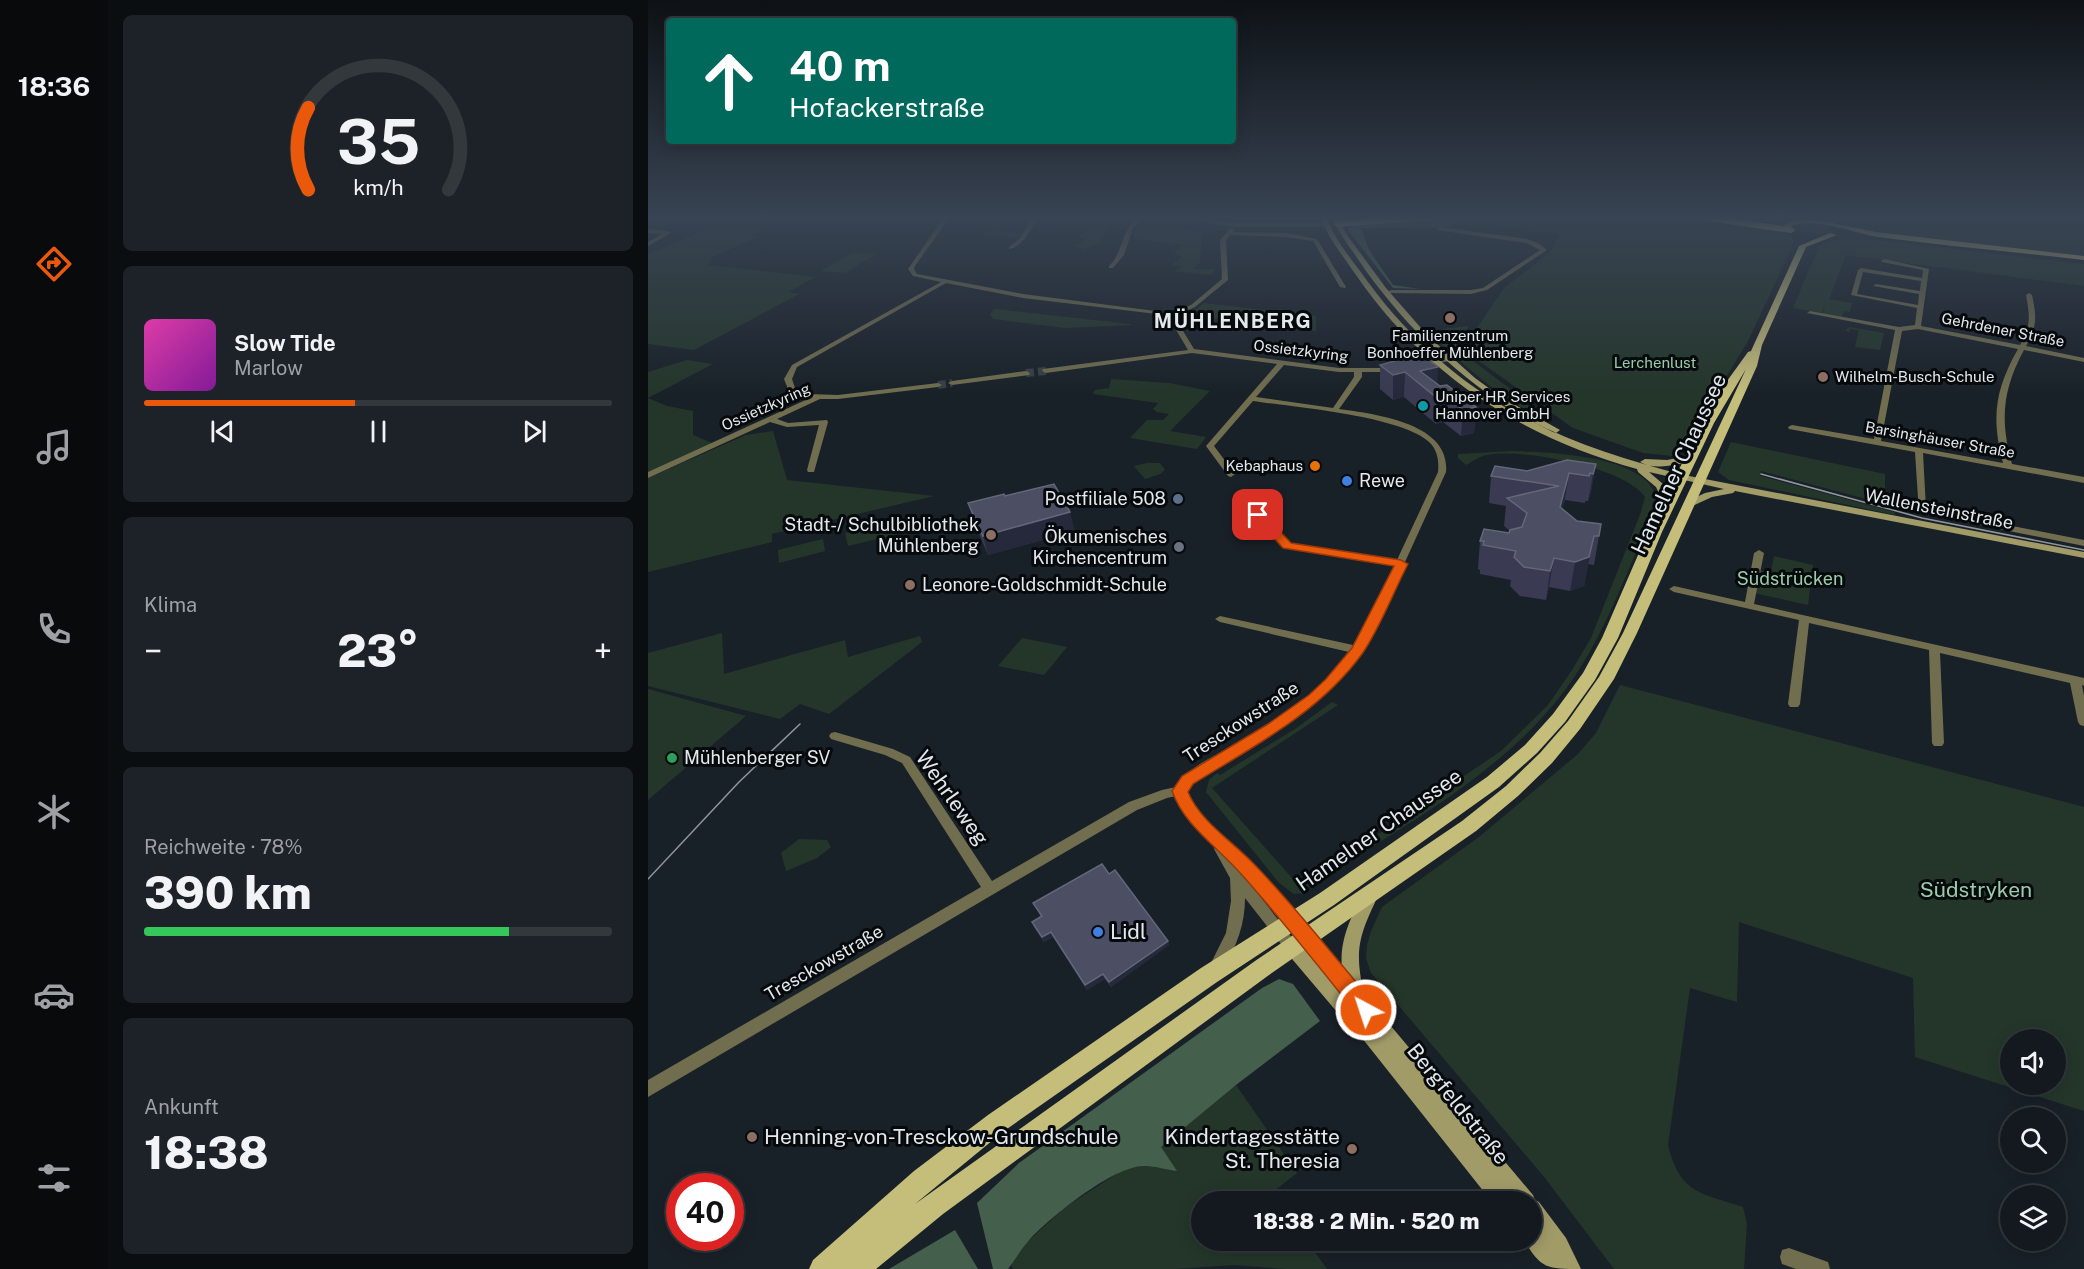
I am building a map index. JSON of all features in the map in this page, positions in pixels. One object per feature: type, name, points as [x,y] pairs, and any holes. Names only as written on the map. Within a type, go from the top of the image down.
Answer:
[{"type":"main road","points":[[1362,276],[1372,294],[1406,334],[1441,361],[1479,396],[1521,422],[1567,443],[1632,465],[1700,479]]},
{"type":"main road","points":[[1375,276],[1441,361],[1549,427],[1684,475]]},
{"type":"main road","name":"Hamelner Chaussee","points":[[855,1269],[934,1205],[1292,934],[1328,899],[1493,782],[1531,749],[1559,718],[1589,676],[1610,638],[1669,504],[1727,388],[1757,345],[1789,276]]},
{"type":"main road","name":"Hamelner Chaussee","points":[[822,1269],[924,1180],[996,1124],[1209,975],[1370,896],[1468,826],[1512,791],[1546,758],[1574,725],[1606,679],[1630,633],[1752,366],[1757,345]]},
{"type":"main road","points":[[1645,462],[1667,462],[1693,458]]},
{"type":"main road","points":[[1632,465],[1660,486],[1669,504]]},
{"type":"main road","name":"Wallensteinstraße","points":[[1700,479],[1787,497]]},
{"type":"main road","name":"Wallensteinstraße","points":[[1700,479],[2084,555]]},
{"type":"main road","points":[[1688,505],[1714,494],[1746,490]]},
{"type":"main road","points":[[1356,998],[1349,968],[1348,947],[1350,936],[1370,896]]},
{"type":"main road","name":"Bergfeldstraße","points":[[1292,934],[1356,998],[1517,1191]]},
{"type":"main road","name":"Bergfeldstraße","points":[[1292,934],[1354,1020],[1368,1032],[1496,1191]]},
{"type":"main road","points":[[1542,1222],[1559,1245],[1569,1269]]},
{"type":"main road","points":[[1542,1250],[1545,1254],[1569,1269]]},
{"type":"street","points":[[918,276],[1023,296],[1147,309],[1171,315],[1193,306],[1225,280],[1225,276]]},
{"type":"street","points":[[1337,276],[1343,286]]},
{"type":"street","points":[[1372,294],[1476,291],[1485,289],[1507,276]]},
{"type":"street","points":[[1860,276],[1854,295],[1920,307]]},
{"type":"street","points":[[1901,276],[1925,280]]},
{"type":"street","points":[[1918,327],[1925,276]]},
{"type":"street","points":[[819,397],[807,396],[792,389],[788,379],[794,366],[944,282]]},
{"type":"street","points":[[1876,286],[1923,293]]},
{"type":"street","points":[[2008,466],[2003,450],[2002,398],[2005,382],[2020,348],[2029,335],[2034,320],[2029,295]]},
{"type":"street","name":"Gehrdener Straße","points":[[1810,313],[1899,329],[1918,327],[2084,360]]},
{"type":"street","points":[[1171,315],[1192,351]]},
{"type":"street","points":[[1877,443],[1899,329]]},
{"type":"street","name":"Ossietzkyring","points":[[1046,371],[1192,351],[1358,371],[1398,369]]},
{"type":"street","points":[[1409,368],[1441,361]]},
{"type":"street","points":[[1232,474],[1210,446],[1282,363]]},
{"type":"street","points":[[1334,411],[1358,377],[1358,371]]},
{"type":"street","points":[[952,383],[1026,373]]},
{"type":"street","name":"Ossietzkyring","points":[[648,475],[819,397],[838,398],[938,385]]},
{"type":"street","name":"Tresckowstraße","points":[[648,1089],[1133,806],[1166,793],[1180,791],[1187,780],[1199,771],[1273,728],[1315,698],[1331,683],[1358,650],[1401,564],[1441,476],[1442,458],[1439,449],[1420,432],[1397,423],[1252,399]]},
{"type":"street","points":[[772,420],[787,425],[824,422],[811,470]]},
{"type":"street","name":"Barsinghäuser Straße","points":[[1792,427],[2084,480]]},
{"type":"street","points":[[1919,450],[1922,511],[2084,543]]},
{"type":"street","points":[[1258,515],[1287,546],[1401,564]]},
{"type":"street","points":[[1749,606],[1759,553]]},
{"type":"street","points":[[1674,589],[2080,681],[2084,722]]},
{"type":"street","points":[[1794,704],[1804,618]]},
{"type":"street","points":[[1220,619],[1358,650]]},
{"type":"street","points":[[1934,648],[1938,743]]},
{"type":"street","name":"Wehrleweg","points":[[835,736],[906,759],[990,889]]},
{"type":"street","points":[[1180,791],[1185,804],[1218,842],[1247,868],[1292,934]]},
{"type":"street","points":[[1218,842],[1237,878],[1292,934]]},
{"type":"street","points":[[1209,975],[1226,952],[1236,927],[1239,899],[1237,878]]},
{"type":"street","points":[[1789,1257],[1821,1269]]},
{"type":"green space","points":[[648,276],[816,277],[788,292],[799,294],[694,350],[648,344]]},
{"type":"green space","points":[[1384,276],[1387,276],[1393,285],[1420,289],[1393,288]]},
{"type":"green space","name":"Lerchenlust","points":[[1519,276],[1778,276],[1747,343],[1701,418],[1690,430],[1678,454],[1673,456],[1643,453],[1573,428],[1469,354],[1464,347],[1504,288]]},
{"type":"green space","points":[[1806,276],[1838,276],[1829,299],[1852,303],[1850,312],[1844,311],[1842,317],[1823,314],[1825,304],[1822,313],[1793,308]]},
{"type":"green space","points":[[2009,276],[2084,276],[2084,286]]},
{"type":"green space","points":[[1204,303],[1316,316],[1316,331],[1190,315]]},
{"type":"green space","points":[[995,309],[1132,325],[1065,328],[993,319],[990,314]]},
{"type":"green space","points":[[1469,326],[1458,342],[1461,352],[1548,417],[1523,408],[1507,398],[1440,343],[1454,339],[1443,329]]},
{"type":"green space","points":[[1849,327],[1884,333],[1880,350],[1855,347],[1859,330],[1845,331]]},
{"type":"green space","points":[[687,360],[713,364],[648,398],[648,372]]},
{"type":"green space","points":[[1111,379],[1169,383],[1210,391],[1170,431],[1206,437],[1197,449],[1130,438],[1147,420],[1163,420],[1169,414],[1153,409],[1158,403],[1093,394],[1095,390],[1109,388]]},
{"type":"green space","points":[[648,398],[667,406],[693,411],[693,435],[714,444],[648,473]]},
{"type":"green space","points":[[773,431],[787,480],[934,496],[772,534],[772,542],[648,572],[648,478],[746,435]]},
{"type":"green space","points":[[1731,442],[1885,474],[1885,504],[1761,471],[1760,476],[1894,512],[1895,515],[1729,480],[1718,472]]},
{"type":"green space","points":[[1512,451],[1550,453],[1600,460],[1623,467],[1642,477],[1654,490],[1656,508],[1600,633],[1577,673],[1551,707],[1522,738],[1489,767],[1418,818],[1307,887],[1305,893],[1294,894],[1279,883],[1206,792],[1209,780],[1217,773],[1220,775],[1295,729],[1332,702],[1338,705],[1212,788],[1300,887],[1501,751],[1548,705],[1591,638],[1645,497],[1634,486],[1617,477],[1572,462],[1523,454],[1503,454],[1484,456],[1466,465],[1458,458],[1458,454]]},
{"type":"green space","points":[[1160,463],[1165,470],[1145,479],[1134,466]]},
{"type":"green space","points":[[899,520],[902,533],[848,546],[845,533]]},
{"type":"green space","points":[[823,539],[825,551],[779,563],[778,550]]},
{"type":"green space","name":"Südstrücken","points":[[1774,556],[1813,565],[1808,605],[1754,593],[1760,571],[1771,571]]},
{"type":"green space","points":[[722,633],[724,674],[845,640],[848,657],[920,636],[922,642],[829,714],[800,704],[780,719],[648,686],[648,653]]},
{"type":"green space","points":[[1022,638],[1067,647],[1044,675],[998,666]]},
{"type":"green space","name":"Südstryken","points":[[1620,685],[2084,807],[2084,1111],[2034,1095],[2066,1095],[2066,1029],[2000,1029],[2000,1084],[1915,1057],[1913,978],[1739,922],[1737,1002],[1690,988],[1668,1145],[1679,1173],[1694,1189],[1743,1207],[1747,1224],[1744,1269],[1614,1269],[1545,1178],[1371,973],[1366,958],[1371,931],[1382,907],[1479,837],[1578,754],[1596,733]]},
{"type":"green space","name":"Mühlenberger SV","points":[[648,689],[746,716],[648,800]]},
{"type":"green space","points":[[799,839],[827,840],[831,847],[817,858],[786,871],[781,853]]},
{"type":"green space","points":[[1279,979],[1293,984],[1320,1021],[1236,1085],[1161,1147],[1177,1171],[1145,1166],[1117,1174],[1084,1194],[1052,1218],[1030,1239],[1008,1269],[993,1269],[977,1203],[1019,1163],[1262,988]]},
{"type":"green space","points":[[1236,1085],[1297,1173],[1274,1191],[1191,1191],[1191,1251],[1314,1251],[1327,1269],[1285,1269],[1234,1265],[1175,1269],[1013,1269],[1011,1265],[1028,1241],[1067,1206],[1118,1173]]},
{"type":"green space","points":[[955,1230],[978,1269],[889,1269]]},
{"type":"building","points":[[1420,354],[1438,367],[1420,371],[1440,386],[1447,385],[1476,407],[1463,410],[1445,396],[1437,398],[1405,372],[1393,375],[1380,365]]},
{"type":"building","points":[[1567,460],[1596,464],[1593,474],[1590,473],[1589,476],[1569,473],[1560,507],[1577,521],[1601,524],[1599,536],[1594,536],[1589,557],[1575,562],[1554,558],[1550,571],[1524,567],[1514,557],[1516,551],[1483,545],[1484,541],[1480,541],[1484,529],[1509,533],[1510,530],[1522,527],[1527,513],[1507,498],[1559,486],[1491,476],[1495,466],[1527,471]]},
{"type":"building","points":[[1054,484],[1070,512],[983,536],[968,503],[1004,494],[1005,496]]},
{"type":"building","name":"Lidl","points":[[1102,864],[1109,874],[1115,870],[1168,941],[1109,982],[1103,974],[1085,985],[1051,932],[1042,937],[1032,922],[1042,916],[1033,903]]},
{"type":"tunnel","points":[[1026,373],[1046,371]]},
{"type":"tunnel","points":[[938,385],[952,383]]},
{"type":"tram line","points":[[1761,474],[1922,518],[2084,550]]},
{"type":"tram line","points":[[648,879],[739,782],[800,724]]},
{"type":"place","name":"Familienzentrum Bonhoeffer Mühlenberg","points":[[1450,318]]},
{"type":"place","name":"Wilhelm-Busch-Schule","points":[[1823,377]]},
{"type":"place","name":"Uniper HR Services Hannover GmbH","points":[[1423,406]]},
{"type":"place","name":"Kebaphaus","points":[[1315,466]]},
{"type":"place","name":"Rewe","points":[[1347,481]]},
{"type":"place","name":"Postfiliale 508","points":[[1178,499]]},
{"type":"place","name":"Stadt-/ Schulbibliothek Mühlenberg","points":[[991,535]]},
{"type":"place","name":"Ökumenisches Kirchencentrum","points":[[1179,547]]},
{"type":"place","name":"Leonore-Goldschmidt-Schule","points":[[910,585]]},
{"type":"place","name":"Mühlenberger SV","points":[[672,758]]},
{"type":"place","name":"Lidl","points":[[1098,932]]},
{"type":"place","name":"Henning-von-Tresckow-Grundschule","points":[[752,1137]]},
{"type":"place","name":"Kindertagesstätte St. Theresia","points":[[1352,1149]]},
{"type":"district","name":"MÜHLENBERG","points":[[1233,321]]},
{"type":"route","points":[[1258,515],[1287,546],[1401,564],[1358,650],[1331,683],[1315,698],[1273,728],[1199,771],[1187,780],[1180,791],[1185,804],[1207,830],[1247,868],[1279,904],[1366,1010]]}]
